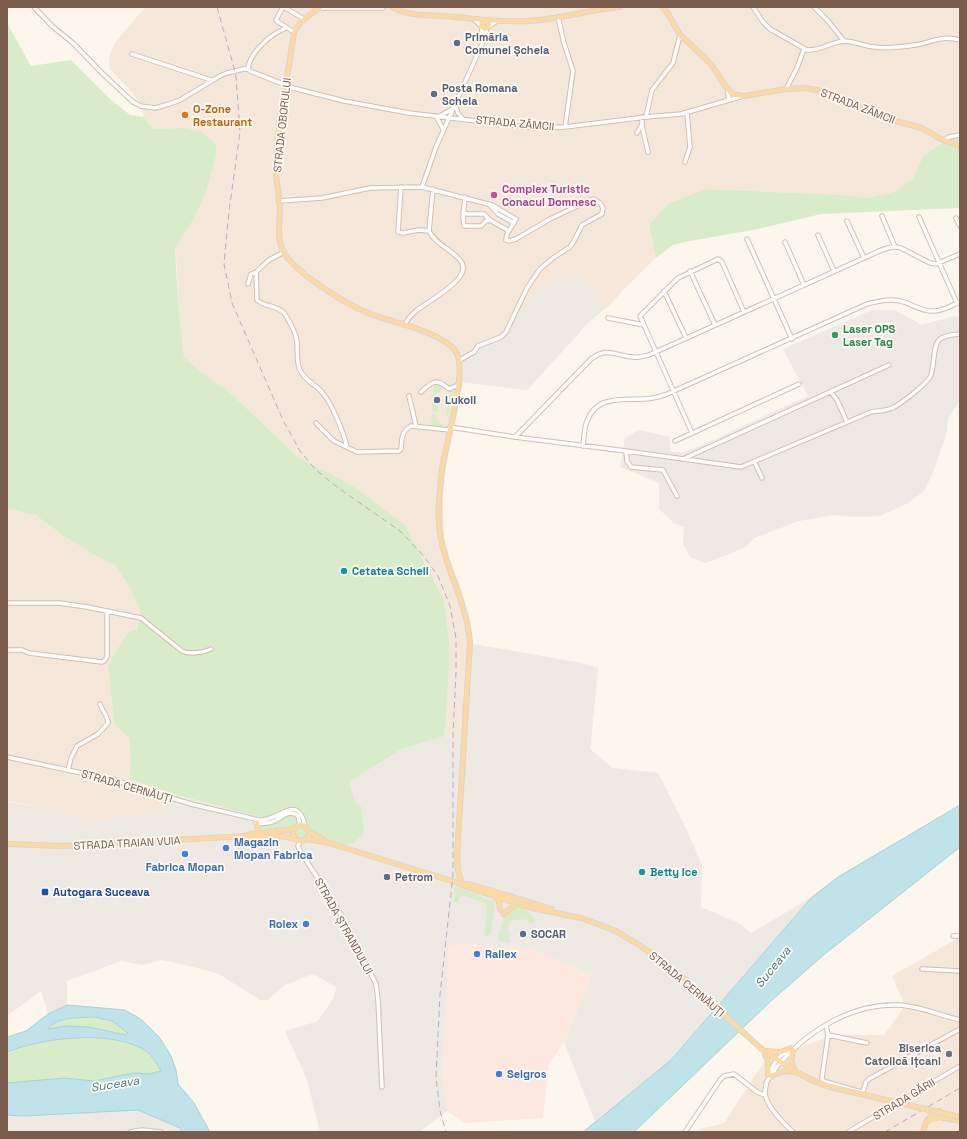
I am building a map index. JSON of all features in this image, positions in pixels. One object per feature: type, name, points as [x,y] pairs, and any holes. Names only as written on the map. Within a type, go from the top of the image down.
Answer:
[{"type":"main road","name":"STRADA OBORULUI","points":[[319,7],[304,19],[294,32],[285,86],[276,167],[279,201],[279,232],[284,252],[291,261],[313,280],[357,308],[446,342],[455,350],[460,360]]},
{"type":"main road","points":[[392,7],[404,12],[474,19],[485,25],[497,21],[528,21],[620,7]]},
{"type":"main road","points":[[662,7],[667,12],[680,35],[708,61],[732,94],[744,96]]},
{"type":"main road","name":"STRADA ZĂMCII","points":[[744,96],[786,89],[811,88],[824,92],[880,117],[922,128],[944,140],[960,146]]},
{"type":"main road","points":[[460,360],[460,373],[441,474],[439,513],[440,531],[444,549],[466,612],[470,638],[457,856],[458,871],[462,884]]},
{"type":"main road","points":[[256,834],[258,826],[257,823]]},
{"type":"main road","points":[[304,827],[309,835],[306,839],[298,840],[293,834],[294,829],[304,827]]},
{"type":"main road","name":"STRADA CERNĂUȚI","points":[[304,827],[328,843]]},
{"type":"main road","name":"STRADA TRAIAN VUIA","points":[[7,844],[63,846],[247,836],[294,829]]},
{"type":"main road","name":"STRADA TRAIAN VUIA","points":[[247,836],[251,838],[282,836],[298,840]]},
{"type":"main road","name":"STRADA CERNĂUȚI","points":[[306,839],[328,843],[462,884],[516,903],[581,918]]},
{"type":"main road","name":"STRADA CERNĂUȚI","points":[[462,884],[469,884],[568,913],[612,929],[628,938],[674,970],[764,1051],[796,1072],[818,1083],[960,1116]]},
{"type":"main road","points":[[494,896],[499,901],[502,912],[516,903]]},
{"type":"main road","points":[[792,1049],[791,1060],[793,1068],[796,1072],[785,1072],[770,1075],[768,1062],[764,1051],[780,1052],[792,1049]]},
{"type":"main road","points":[[923,1132],[928,1118],[937,1112],[960,1116]]},
{"type":"main road","points":[[925,1124],[930,1119],[939,1117],[960,1121]]},
{"type":"street","points":[[34,7],[52,26],[73,42],[103,74],[133,102],[141,106],[155,108],[180,100],[211,80],[227,73],[248,68],[251,59],[261,46],[277,32],[286,28]]},
{"type":"street","points":[[294,32],[276,20],[284,7],[304,19]]},
{"type":"street","name":"STRADA OBORULUI","points":[[319,7],[372,9],[384,7]]},
{"type":"street","points":[[753,7],[763,22],[770,29],[804,48],[813,50],[844,41],[875,47],[884,47],[916,45],[947,37],[960,40]]},
{"type":"street","points":[[814,7],[828,21],[844,41]]},
{"type":"street","points":[[558,17],[564,43],[574,70],[565,127]]},
{"type":"street","points":[[422,187],[428,168],[449,117],[481,44],[485,25],[497,21]]},
{"type":"street","points":[[638,133],[652,90],[673,63],[680,35]]},
{"type":"street","points":[[786,89],[797,68],[804,48]]},
{"type":"street","points":[[132,54],[211,80]]},
{"type":"street","name":"STRADA ZĂMCII","points":[[248,68],[253,73],[285,86],[382,109],[536,128],[565,127],[687,113],[744,96]]},
{"type":"street","points":[[727,88],[729,100]]},
{"type":"street","points":[[444,130],[437,116],[454,106]]},
{"type":"street","points":[[454,106],[463,119]]},
{"type":"street","points":[[685,162],[690,147],[687,113]]},
{"type":"street","points":[[642,124],[648,152]]},
{"type":"street","points":[[944,140],[949,137],[960,135]]},
{"type":"street","points":[[279,201],[322,198],[370,188],[401,186],[422,187],[465,197],[490,205],[496,212],[515,221],[506,239],[509,242],[550,219],[592,200],[598,201],[603,208],[603,212],[600,216],[580,226],[574,241],[570,246],[540,269],[503,335],[478,346],[474,352],[460,360]]},
{"type":"street","points":[[401,186],[398,232],[403,233],[419,230],[429,231]]},
{"type":"street","points":[[404,325],[410,315],[444,292],[459,278],[463,270],[463,265],[460,260],[438,243],[429,231],[428,227],[433,189]]},
{"type":"street","points":[[465,197],[463,225],[481,226],[486,221],[490,220]]},
{"type":"street","points":[[463,212],[467,214],[482,214],[509,231]]},
{"type":"street","points":[[882,216],[895,247]]},
{"type":"street","points":[[583,446],[586,425],[589,417],[606,401],[645,400],[675,391],[867,304],[886,300],[900,301],[920,310],[933,311],[944,309],[959,302],[919,217]]},
{"type":"street","points":[[956,218],[960,226]]},
{"type":"street","points":[[847,221],[864,258]]},
{"type":"street","points":[[818,235],[834,271]]},
{"type":"street","points":[[747,239],[792,339]]},
{"type":"street","points":[[785,242],[804,285]]},
{"type":"street","points":[[515,437],[595,356],[604,352],[627,357],[641,357],[864,258],[895,247],[930,263],[940,263],[960,254]]},
{"type":"street","points":[[248,284],[251,274],[256,272],[269,260],[284,252]]},
{"type":"street","points":[[692,433],[675,391],[640,316],[678,278],[716,259],[720,259],[744,312]]},
{"type":"street","points":[[256,272],[257,300],[279,309],[286,316],[297,336],[299,369],[303,376],[317,386],[326,397],[344,433],[347,447]]},
{"type":"street","points":[[690,272],[715,325]]},
{"type":"street","points":[[664,291],[686,338]]},
{"type":"street","points":[[608,318],[644,325]]},
{"type":"street","points":[[316,424],[334,441],[361,452],[399,451],[401,449],[402,434],[410,427],[416,426],[626,451],[741,468],[871,412],[890,409],[922,386],[930,377],[938,341],[942,336],[960,334]]},
{"type":"street","points":[[682,459],[889,365]]},
{"type":"street","points":[[421,392],[430,384],[435,382],[441,382],[449,389],[458,385]]},
{"type":"street","points":[[674,441],[799,384]]},
{"type":"street","points":[[831,392],[837,400],[846,422]]},
{"type":"street","points":[[408,396],[416,426]]},
{"type":"street","points":[[626,451],[627,461],[631,467],[663,470],[677,496]]},
{"type":"street","points":[[755,462],[762,478]]},
{"type":"street","points":[[7,602],[59,603],[144,619],[178,648],[186,652],[197,653],[211,649]]},
{"type":"street","points":[[7,650],[22,650],[29,653],[102,662],[107,657],[107,611]]},
{"type":"street","points":[[68,770],[71,758],[77,746],[98,734],[108,723],[108,719],[101,709],[100,704]]},
{"type":"street","name":"STRADA CERNĂUȚI","points":[[7,757],[114,780],[191,804],[246,818],[266,820],[291,809],[302,815],[304,827]]},
{"type":"street","name":"STRADA CERNĂUȚI","points":[[246,818],[257,823],[268,823],[292,813],[298,816],[304,827]]},
{"type":"street","name":"STRADA ȘTRANDULUI","points":[[298,840],[300,851],[339,912],[376,984],[382,1087]]},
{"type":"street","points":[[952,936],[960,936]]},
{"type":"street","points":[[922,969],[960,971]]},
{"type":"street","points":[[793,1132],[772,1109],[766,1099],[766,1083],[779,1061],[792,1049],[826,1025],[855,1011],[867,1008],[898,1005],[921,1009],[960,1020]]},
{"type":"street","points":[[826,1025],[828,1035],[822,1078],[823,1081],[861,1092],[869,1079],[960,1028]]},
{"type":"street","points":[[828,1035],[867,1043]]},
{"type":"street","name":"STRADA GĂRII","points":[[848,1132],[960,1066]]},
{"type":"street","points":[[685,1132],[724,1076],[734,1074],[757,1092],[765,1094]]},
{"type":"street","points":[[130,1132],[142,1130],[160,1132]]},
{"type":"shaded area","points":[[145,7],[960,7],[960,131],[923,156],[913,179],[893,192],[867,198],[842,195],[706,189],[669,204],[649,225],[656,258],[611,304],[589,322],[527,390],[463,382],[446,467],[443,492],[443,512],[444,539],[461,589],[470,623],[467,643],[576,662],[598,668],[590,749],[612,768],[658,773],[687,831],[702,866],[612,833],[455,737],[444,736],[449,667],[449,639],[444,600],[405,525],[352,485],[299,458],[226,389],[201,372],[184,357],[178,303],[175,248],[193,220],[183,128],[153,129],[144,117],[140,104],[133,93],[110,69],[109,58],[114,44]]},
{"type":"shaded area","points":[[583,272],[598,298],[599,314],[589,322],[527,390],[463,382],[467,362],[483,346],[502,340],[519,315],[563,277]]},
{"type":"shaded area","points":[[872,310],[895,310],[922,325],[954,316],[960,317],[960,399],[948,419],[947,432],[933,473],[924,491],[908,503],[880,516],[856,517],[835,515],[799,521],[754,538],[746,547],[706,563],[690,557],[683,544],[684,527],[674,523],[659,509],[659,483],[620,467],[625,438],[639,430],[670,437],[670,452],[685,452],[808,396],[783,349]]},
{"type":"shaded area","points":[[7,509],[34,515],[65,537],[98,557],[115,565],[129,586],[140,610],[137,630],[108,667],[114,724],[129,738],[131,763],[129,779],[170,793],[167,812],[88,822],[42,807],[7,801]]},
{"type":"shaded area","points":[[467,643],[576,662],[598,668],[590,749],[612,768],[658,773],[687,831],[702,866],[701,907],[741,924],[751,933],[812,897],[671,1060],[595,1121],[564,1042],[592,975],[534,949],[497,948],[489,944],[449,945],[442,1075],[447,1111],[419,1132],[320,1132],[307,1080],[285,1031],[318,1021],[334,997],[336,987],[313,974],[285,985],[268,1000],[260,1000],[219,974],[162,960],[142,965],[121,961],[67,981],[67,1005],[48,1014],[41,991],[7,1016],[7,802],[42,807],[88,822],[167,812],[170,793],[260,817],[273,815],[289,808],[297,810],[314,834],[342,845],[356,804],[349,782],[402,749],[444,736],[455,737],[462,741]]},
{"type":"shaded area","points":[[452,887],[542,910],[538,952],[592,975],[564,1042],[549,1064],[543,1118],[464,1123],[447,1111],[442,1075]]},
{"type":"shaded area","points":[[960,937],[960,1132],[697,1132],[700,1129],[724,1123],[764,1062],[832,1035],[884,1035],[905,1006],[892,976]]},
{"type":"shaded area","points":[[138,1110],[180,1128],[182,1132],[7,1132],[7,1115],[23,1116]]},
{"type":"green space","points":[[7,23],[31,66],[71,60],[109,98],[130,115],[144,117],[153,129],[183,128],[200,131],[216,144],[216,155],[206,192],[193,220],[175,248],[178,303],[184,357],[201,372],[226,389],[299,458],[352,485],[405,525],[444,600],[449,639],[449,667],[444,736],[402,749],[349,782],[356,803],[361,806],[364,833],[354,843],[342,845],[314,834],[307,827],[302,815],[289,808],[267,817],[260,817],[174,794],[129,779],[131,763],[129,738],[114,724],[108,667],[116,651],[129,632],[137,630],[140,610],[129,586],[115,565],[98,557],[65,537],[35,515],[7,509]]},
{"type":"green space","points":[[960,131],[960,208],[821,214],[758,229],[684,242],[673,245],[656,258],[649,225],[668,204],[706,189],[842,195],[867,198],[893,192],[913,179],[923,156]]},
{"type":"green space","points":[[436,382],[445,387],[441,390],[441,393],[437,393],[433,404],[438,407],[438,412],[432,411],[434,383]]},
{"type":"green space","points":[[450,391],[454,392],[448,416],[446,415]]},
{"type":"green space","points":[[432,414],[437,415],[437,419],[443,427],[431,426]]},
{"type":"green space","points":[[289,815],[297,816],[297,821],[294,825],[283,829],[260,830],[259,825]]},
{"type":"green space","points":[[301,825],[308,830],[309,833],[304,840],[301,841],[294,836],[293,833],[298,826]]},
{"type":"green space","points":[[455,886],[495,902],[491,933],[485,935],[487,904],[463,895],[459,898],[459,902],[454,902]]},
{"type":"green space","points":[[514,906],[524,909],[532,915],[535,922],[532,924],[524,919],[509,921],[508,933],[511,935],[509,938],[511,942],[500,941],[497,938],[505,916]]},
{"type":"green space","points":[[95,1017],[112,1021],[129,1033],[126,1035],[106,1030],[77,1027],[47,1030],[52,1025],[63,1020]]},
{"type":"green space","points":[[68,1038],[101,1038],[136,1045],[153,1057],[161,1071],[149,1074],[133,1073],[94,1081],[64,1078],[7,1083],[7,1052],[39,1042]]},
{"type":"water","name":"Suceava","points":[[960,805],[960,847],[826,953],[772,1000],[634,1132],[583,1132],[671,1060],[812,897],[838,877]]},
{"type":"water","name":"Suceava","points":[[67,1005],[125,1010],[142,1020],[160,1038],[171,1056],[176,1070],[178,1084],[194,1103],[210,1132],[182,1132],[180,1128],[138,1110],[23,1116],[7,1115],[7,1083],[64,1078],[94,1081],[133,1073],[149,1074],[161,1071],[153,1058],[145,1050],[126,1042],[110,1039],[74,1038],[56,1040],[38,1043],[7,1052],[7,1037],[26,1031],[48,1014]],"holes":[[[95,1017],[112,1021],[128,1033],[126,1035],[89,1027],[65,1026],[48,1029],[57,1022],[69,1018]]]},
{"type":"railway","points":[[217,7],[236,77],[240,132],[229,211],[224,264],[232,303],[283,420],[300,451],[316,470],[337,487],[400,531],[422,554],[438,576],[450,606],[456,638],[453,734],[453,875],[440,995],[436,1077],[440,1111],[446,1132]]},
{"type":"railway","points":[[885,1132],[960,1088]]},
{"type":"place","name":"Primăria Comunei Șcheia","points":[[457,43]]},
{"type":"place","name":"Posta Romana Scheia","points":[[434,94]]},
{"type":"place","name":"O-Zone Restaurant","points":[[185,115]]},
{"type":"place","name":"Complex Turistic Conacul Domnesc","points":[[494,195]]},
{"type":"place","name":"Laser OPS Laser Tag","points":[[835,335]]},
{"type":"place","name":"Lukoil","points":[[437,400]]},
{"type":"place","name":"Cetatea Scheii","points":[[344,571]]},
{"type":"place","name":"Magazin Mopan Fabrica","points":[[226,848]]},
{"type":"place","name":"Fabrica Mopan","points":[[185,854]]},
{"type":"place","name":"Betty Ice","points":[[642,872]]},
{"type":"place","name":"Petrom","points":[[387,877]]},
{"type":"place","name":"Autogara Suceava","points":[[45,892]]},
{"type":"place","name":"Rolex","points":[[306,924]]},
{"type":"place","name":"SOCAR","points":[[523,934]]},
{"type":"place","name":"Railex","points":[[477,954]]},
{"type":"place","name":"Biserica Catolică Ițcani","points":[[949,1054]]},
{"type":"place","name":"Selgros","points":[[499,1074]]}]
